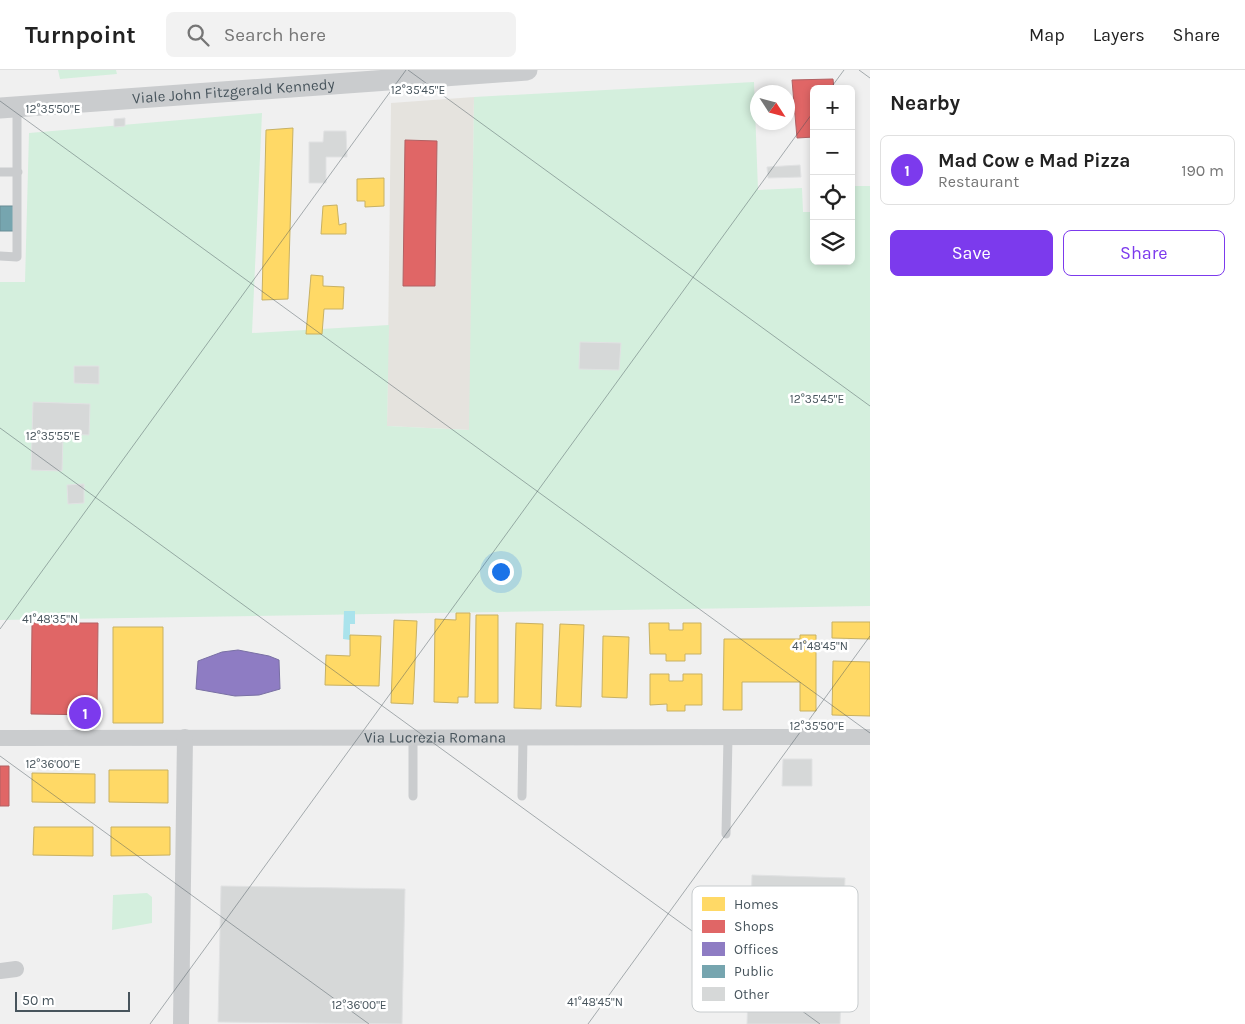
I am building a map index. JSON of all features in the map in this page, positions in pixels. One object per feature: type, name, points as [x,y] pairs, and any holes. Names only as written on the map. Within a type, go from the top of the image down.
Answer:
[{"type":"street","name":"Viale John Fitzgerald Kennedy","points":[[9,108],[265,79],[527,70]]},
{"type":"street","name":"Via Lucrezia Romana","points":[[0,738],[870,737]]},
{"type":"street","points":[[181,1024],[185,738]]},
{"type":"lane","points":[[0,256],[17,257],[18,172],[9,108]]},
{"type":"lane","points":[[0,172],[18,172]]},
{"type":"lane","points":[[522,796],[524,737]]},
{"type":"lane","points":[[726,834],[728,737]]},
{"type":"lane","points":[[413,738],[413,796]]},
{"type":"shaded area","points":[[474,97],[470,430],[387,426],[391,103]]},
{"type":"green space","points":[[58,70],[116,70],[117,74],[60,79]]},
{"type":"green space","points":[[754,82],[754,85],[750,85],[750,130],[756,130],[758,190],[802,188],[803,212],[810,212],[810,265],[855,265],[855,186],[870,186],[870,606],[0,620],[0,282],[25,282],[29,133],[262,113],[252,333],[389,325],[387,426],[469,430],[474,97]]},
{"type":"green space","points":[[147,893],[152,897],[152,923],[112,930],[113,895]]},
{"type":"water","points":[[344,611],[355,611],[355,624],[350,624],[350,640],[343,639]]},
{"type":"building: Homes","points":[[293,128],[288,299],[262,300],[266,130]]},
{"type":"building: Homes","points":[[384,178],[384,206],[365,207],[365,201],[357,201],[357,179]]},
{"type":"building: Homes","points":[[337,205],[339,225],[346,223],[346,234],[321,234],[323,206]]},
{"type":"building: Homes","points":[[311,275],[323,276],[323,286],[344,287],[343,309],[324,309],[322,334],[306,334]]},
{"type":"building: Homes","points":[[456,613],[470,613],[468,697],[458,697],[458,703],[434,702],[435,619],[456,620]]},
{"type":"building: Homes","points":[[476,615],[498,615],[498,703],[475,703]]},
{"type":"building: Homes","points":[[394,620],[417,621],[413,704],[391,703]]},
{"type":"building: Homes","points":[[832,622],[870,622],[870,639],[832,638]]},
{"type":"building: Homes","points":[[516,623],[543,624],[541,709],[514,708]]},
{"type":"building: Homes","points":[[649,623],[669,623],[669,630],[683,630],[683,623],[701,623],[701,654],[685,654],[685,661],[666,661],[666,654],[650,654]]},
{"type":"building: Homes","points":[[560,624],[584,625],[581,707],[556,706]]},
{"type":"building: Homes","points":[[113,627],[163,627],[163,723],[113,723]]},
{"type":"building: Homes","points":[[350,635],[381,636],[379,686],[325,685],[326,655],[350,656]]},
{"type":"building: Homes","points":[[800,635],[816,635],[816,711],[800,711],[800,682],[742,682],[742,710],[723,710],[724,639],[800,639]]},
{"type":"building: Homes","points":[[603,636],[629,637],[627,698],[602,697]]},
{"type":"building: Homes","points":[[833,661],[870,662],[870,716],[832,715]]},
{"type":"building: Homes","points":[[650,674],[669,674],[669,681],[683,681],[683,674],[702,674],[702,705],[685,705],[685,711],[667,711],[667,704],[650,705]]},
{"type":"building: Homes","points":[[109,770],[168,770],[168,803],[109,802]]},
{"type":"building: Homes","points":[[32,773],[95,774],[95,803],[32,802]]},
{"type":"building: Homes","points":[[34,827],[93,827],[93,856],[33,855]]},
{"type":"building: Homes","points":[[111,827],[170,827],[170,855],[111,856]]},
{"type":"building: Shops","points":[[833,79],[834,85],[810,85],[810,137],[797,138],[795,85],[792,85],[792,80]]},
{"type":"building: Shops","points":[[405,140],[437,141],[435,286],[403,286]]},
{"type":"building: Shops","points":[[32,623],[98,623],[97,715],[31,714]]},
{"type":"building: Shops","points":[[0,766],[9,766],[9,806],[0,806]]},
{"type":"building: Offices","points":[[238,650],[269,656],[279,660],[280,689],[259,695],[235,696],[196,689],[198,661],[222,652]]},
{"type":"building: Public","points":[[0,206],[15,206],[15,231],[0,231]]},
{"type":"building: Other","points":[[125,118],[125,126],[114,127],[114,119]]},
{"type":"building: Other","points":[[324,131],[346,131],[347,157],[326,157],[326,183],[309,183],[309,142],[323,142]]},
{"type":"building: Other","points":[[800,165],[801,177],[768,178],[767,167]]},
{"type":"building: Other","points":[[580,342],[621,343],[619,370],[579,369]]},
{"type":"building: Other","points":[[74,366],[99,366],[99,384],[74,383]]},
{"type":"building: Other","points":[[33,402],[90,404],[89,435],[63,434],[62,471],[31,470]]},
{"type":"building: Other","points":[[84,484],[84,503],[68,504],[67,485]]},
{"type":"building: Other","points":[[783,759],[812,759],[812,786],[782,786]]},
{"type":"building: Other","points":[[752,875],[845,878],[845,886],[752,886]]},
{"type":"building: Other","points":[[221,886],[405,889],[402,1024],[218,1022]]},
{"type":"building: Other","points":[[747,1012],[840,1012],[840,1024],[747,1024]]},
{"type":"place","name":"Mad Cow e Mad Pizza","points":[[85,713]]}]
